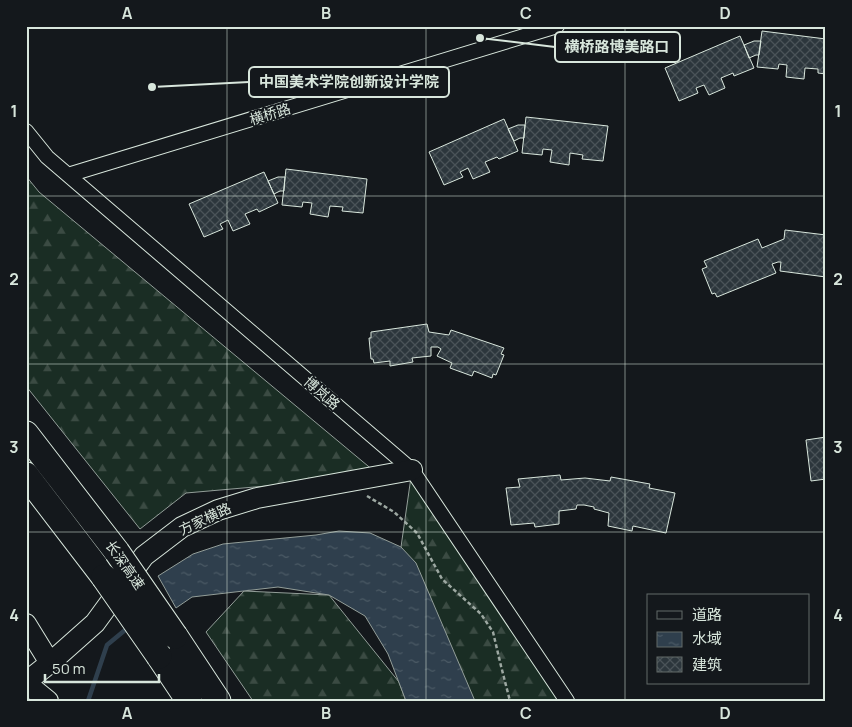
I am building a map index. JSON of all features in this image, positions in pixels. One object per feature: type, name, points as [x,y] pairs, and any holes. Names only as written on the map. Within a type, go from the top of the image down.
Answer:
[{"type":"highway","name":"长深高速","points":[[26,434],[117,552],[218,701]]},
{"type":"highway","name":"长深高速","points":[[26,475],[104,577],[189,701]]},
{"type":"street","name":"横桥路","points":[[68,175],[558,26]]},
{"type":"street","name":"博岚路","points":[[26,131],[47,157],[412,470],[567,701]]},
{"type":"street","name":"方家横路","points":[[26,683],[95,622],[144,556],[182,527],[218,510],[257,498],[412,470]]},
{"type":"street","points":[[26,624],[50,663]]},
{"type":"street","points":[[26,683],[48,701]]},
{"type":"path","points":[[344,482],[394,512],[417,533],[442,579],[480,614],[493,632],[510,701]]},
{"type":"green space","points":[[26,176],[39,192],[380,476],[186,493],[140,529],[26,386]]},
{"type":"green space","points":[[412,470],[567,701],[473,701],[401,547]]},
{"type":"green space","points":[[244,591],[329,595],[399,682],[406,701],[253,701],[206,632]]},
{"type":"water","points":[[339,531],[370,533],[401,547],[416,563],[475,701],[406,701],[388,654],[365,616],[329,595],[278,587],[192,597],[176,608],[158,576],[193,554],[223,544]]},
{"type":"building","points":[[762,31],[826,39],[826,74],[818,73],[818,69],[805,68],[804,79],[786,77],[787,65],[779,64],[778,69],[757,67]]},
{"type":"building","points":[[740,36],[754,68],[734,76],[733,73],[721,78],[725,88],[709,95],[704,85],[696,88],[698,93],[679,101],[665,68]]},
{"type":"building","points":[[754,41],[761,41],[759,55],[749,58],[744,45]]},
{"type":"building","points":[[526,117],[608,126],[603,161],[582,159],[583,155],[570,153],[569,165],[550,162],[552,150],[543,149],[542,155],[522,153]]},
{"type":"building","points":[[504,119],[518,151],[499,159],[497,157],[485,162],[490,172],[473,179],[468,168],[460,172],[463,177],[444,185],[429,152]]},
{"type":"building","points":[[518,125],[525,125],[524,138],[514,141],[508,129]]},
{"type":"building","points":[[286,169],[367,179],[363,213],[342,211],[343,207],[330,206],[328,217],[310,214],[312,203],[303,202],[302,207],[282,205]]},
{"type":"building","points":[[264,172],[278,203],[259,212],[257,209],[245,214],[250,224],[233,231],[228,220],[220,224],[223,229],[204,237],[189,204]]},
{"type":"building","points":[[278,177],[285,177],[284,191],[274,194],[268,181]]},
{"type":"building","points":[[785,230],[826,235],[826,277],[780,271],[781,262],[778,262],[772,264],[776,273],[717,297],[715,293],[712,294],[702,269],[707,267],[704,261],[758,239],[762,248],[784,239]]},
{"type":"building","points":[[427,324],[429,332],[449,335],[451,330],[504,348],[501,354],[504,355],[496,375],[493,374],[492,378],[474,371],[472,376],[450,368],[452,363],[437,356],[441,349],[438,347],[431,347],[431,356],[412,358],[413,362],[390,366],[390,361],[374,363],[373,359],[371,359],[369,338],[371,338],[371,332]]},
{"type":"building","points":[[826,437],[826,479],[811,481],[806,440]]},
{"type":"building","points":[[560,475],[561,480],[585,478],[610,481],[611,477],[650,484],[649,488],[675,493],[666,533],[633,526],[632,531],[608,526],[609,513],[584,505],[577,505],[576,509],[559,511],[559,524],[535,527],[534,523],[511,525],[506,488],[520,487],[518,479]]},
{"type":"waterway","points":[[88,701],[107,645],[130,626]]},
{"type":"place","name":"横桥路博美路口","points":[[480,38]]},
{"type":"place","name":"中国美术学院创新设计学院","points":[[152,87]]}]
